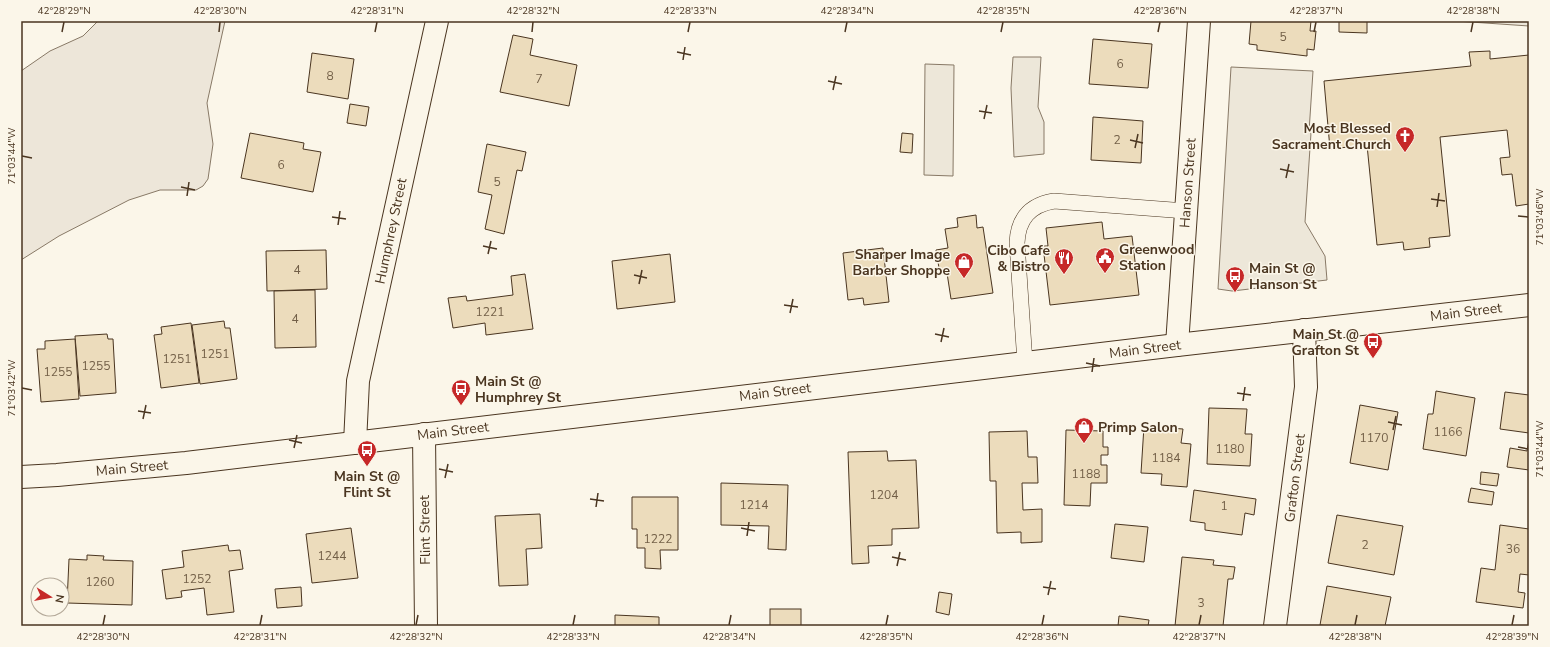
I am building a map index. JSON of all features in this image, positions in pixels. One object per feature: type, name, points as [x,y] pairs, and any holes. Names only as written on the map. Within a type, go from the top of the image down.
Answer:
[{"type":"main road","name":"Humphrey Street","points":[[355,443],[358,381],[437,21]]},
{"type":"main road","name":"Hanson Street","points":[[1177,345],[1199,21]]},
{"type":"main road","name":"Main Street","points":[[21,477],[58,475],[178,463],[355,443],[1304,330],[1529,305]]},
{"type":"main road","name":"Grafton Street","points":[[1276,626],[1306,388],[1304,330]]},
{"type":"main road","name":"Flint Street","points":[[424,434],[426,626]]},
{"type":"lane","points":[[1025,363],[1017,243],[1019,228],[1032,209],[1039,205],[1054,201],[1186,211]]},
{"type":"shaded area","points":[[98,21],[225,21],[207,103],[213,144],[208,179],[203,186],[196,190],[160,190],[129,200],[59,236],[21,260],[21,71],[50,51],[83,36]]},
{"type":"shaded area","points":[[1456,21],[1529,21],[1529,26]]},
{"type":"shaded area","points":[[1013,57],[1041,57],[1038,107],[1044,122],[1044,154],[1014,157],[1011,88]]},
{"type":"shaded area","points":[[925,64],[954,65],[953,176],[924,175]]},
{"type":"shaded area","points":[[1231,67],[1313,71],[1309,132],[1311,133],[1305,222],[1325,256],[1327,280],[1232,291],[1218,289]]},
{"type":"building","points":[[1251,21],[1311,21],[1310,31],[1316,31],[1314,50],[1307,49],[1307,56],[1257,50],[1257,45],[1249,44]]},
{"type":"building","points":[[1339,21],[1367,21],[1367,33],[1339,32]]},
{"type":"building","points":[[513,35],[533,39],[530,55],[577,65],[569,106],[500,92]]},
{"type":"building","points":[[1093,39],[1152,44],[1148,88],[1089,84]]},
{"type":"building","name":"Most Blessed Sacrament Church","points":[[1490,51],[1490,59],[1529,55],[1529,204],[1516,206],[1512,174],[1502,175],[1500,158],[1510,157],[1507,130],[1440,137],[1450,236],[1429,238],[1430,247],[1404,250],[1403,242],[1377,245],[1367,145],[1330,149],[1324,81],[1471,66],[1469,52]]},
{"type":"building","points":[[312,53],[354,59],[348,99],[307,92]]},
{"type":"building","points":[[350,104],[369,107],[366,126],[347,123]]},
{"type":"building","points":[[1093,117],[1143,121],[1141,163],[1091,160]]},
{"type":"building","points":[[250,133],[304,143],[303,149],[321,152],[313,192],[241,178]]},
{"type":"building","points":[[902,133],[913,134],[912,153],[900,152]]},
{"type":"building","points":[[487,144],[526,152],[522,171],[517,170],[504,234],[485,229],[492,195],[478,192]]},
{"type":"building","points":[[976,215],[977,228],[983,227],[993,293],[951,299],[947,273],[940,274],[936,250],[948,248],[945,229],[958,227],[957,218]]},
{"type":"building","points":[[1102,222],[1104,239],[1132,236],[1139,295],[1050,305],[1043,246],[1048,246],[1046,228]]},
{"type":"building","points":[[883,248],[889,302],[864,305],[863,298],[848,300],[843,253]]},
{"type":"building","points":[[326,250],[327,289],[267,291],[266,251]]},
{"type":"building","points":[[670,254],[675,302],[617,309],[612,261]]},
{"type":"building","points":[[525,274],[533,329],[486,335],[485,323],[453,328],[448,298],[466,296],[467,301],[513,295],[511,276]]},
{"type":"building","points":[[315,290],[316,347],[275,348],[274,291]]},
{"type":"building","points":[[224,321],[225,328],[230,328],[237,379],[200,384],[192,325]]},
{"type":"building","points":[[191,323],[199,383],[161,388],[154,335],[162,334],[161,327]]},
{"type":"building","points":[[107,334],[108,339],[113,339],[116,393],[80,396],[75,336]]},
{"type":"building","points":[[75,339],[79,399],[41,402],[37,349],[45,349],[45,341]]},
{"type":"building","points":[[1436,391],[1475,398],[1466,456],[1423,449],[1428,414],[1433,414]]},
{"type":"building","points":[[1505,392],[1529,395],[1529,433],[1500,429]]},
{"type":"building","points":[[1360,405],[1398,412],[1388,470],[1350,463]]},
{"type":"building","points":[[1209,408],[1247,409],[1245,434],[1252,434],[1250,466],[1207,464]]},
{"type":"building","points":[[1144,426],[1183,429],[1181,443],[1191,444],[1187,487],[1161,485],[1162,474],[1141,473]]},
{"type":"building","points":[[1066,430],[1103,431],[1103,447],[1108,447],[1108,455],[1101,455],[1101,465],[1107,465],[1107,483],[1091,483],[1090,506],[1064,505]]},
{"type":"building","points":[[1027,431],[1028,457],[1037,457],[1038,483],[1022,483],[1023,510],[1042,509],[1042,542],[1021,543],[1021,532],[997,533],[996,481],[990,481],[989,432]]},
{"type":"building","points":[[1529,440],[1529,470],[1507,467],[1510,448],[1527,451]]},
{"type":"building","points":[[887,451],[888,461],[916,460],[919,528],[892,529],[892,545],[868,546],[869,563],[852,564],[848,452]]},
{"type":"building","points":[[1481,472],[1499,474],[1497,486],[1480,484]]},
{"type":"building","points":[[721,483],[788,485],[786,550],[768,549],[769,526],[721,525]]},
{"type":"building","points":[[1471,488],[1494,492],[1492,505],[1468,502]]},
{"type":"building","points":[[1194,490],[1256,499],[1254,515],[1245,513],[1242,535],[1205,530],[1205,523],[1190,521]]},
{"type":"building","points":[[632,497],[678,497],[678,550],[660,550],[661,569],[645,568],[645,548],[637,548],[637,529],[632,529]]},
{"type":"building","points":[[540,514],[542,548],[526,549],[528,585],[499,586],[495,516]]},
{"type":"building","points":[[1337,515],[1403,526],[1394,575],[1328,563]]},
{"type":"building","points":[[1115,524],[1148,527],[1144,562],[1111,558]]},
{"type":"building","points":[[1500,525],[1529,529],[1529,575],[1520,574],[1518,592],[1525,593],[1523,608],[1476,602],[1481,568],[1495,570]]},
{"type":"building","points":[[351,528],[358,578],[312,583],[306,534]]},
{"type":"building","points":[[228,545],[229,551],[240,550],[243,569],[229,571],[234,612],[207,615],[204,588],[181,591],[182,597],[166,599],[162,570],[184,567],[182,551]]},
{"type":"building","points":[[87,555],[104,556],[103,560],[133,561],[132,605],[70,603],[70,577],[68,577],[69,559],[87,560]]},
{"type":"building","points":[[1182,557],[1214,560],[1213,565],[1235,567],[1233,579],[1228,579],[1223,626],[1175,626]]},
{"type":"building","points":[[1327,586],[1391,597],[1385,626],[1320,625]]},
{"type":"building","points":[[301,587],[302,606],[277,608],[275,589]]},
{"type":"building","points":[[939,592],[952,594],[949,615],[936,612]]},
{"type":"building","points":[[770,609],[801,609],[801,626],[770,626]]},
{"type":"building","points":[[615,615],[659,617],[659,626],[615,626]]},
{"type":"building","points":[[1119,616],[1149,620],[1148,626],[1118,626]]},
{"type":"place","name":"Most Blessed Sacrament Church","points":[[1405,153]]},
{"type":"place","name":"Greenwood Station","points":[[1105,274]]},
{"type":"place","name":"Cibo Cafe & Bistro","points":[[1064,275]]},
{"type":"place","name":"Sharper Image Barber Shoppe","points":[[964,279]]},
{"type":"place","name":"Main St @ Hanson St","points":[[1235,293]]},
{"type":"place","name":"Main St @ Grafton St","points":[[1373,359]]},
{"type":"place","name":"Main St @ Humphrey St","points":[[461,406]]},
{"type":"place","name":"Primp Salon","points":[[1084,444]]},
{"type":"place","name":"Main St @ Flint St","points":[[367,467]]}]
